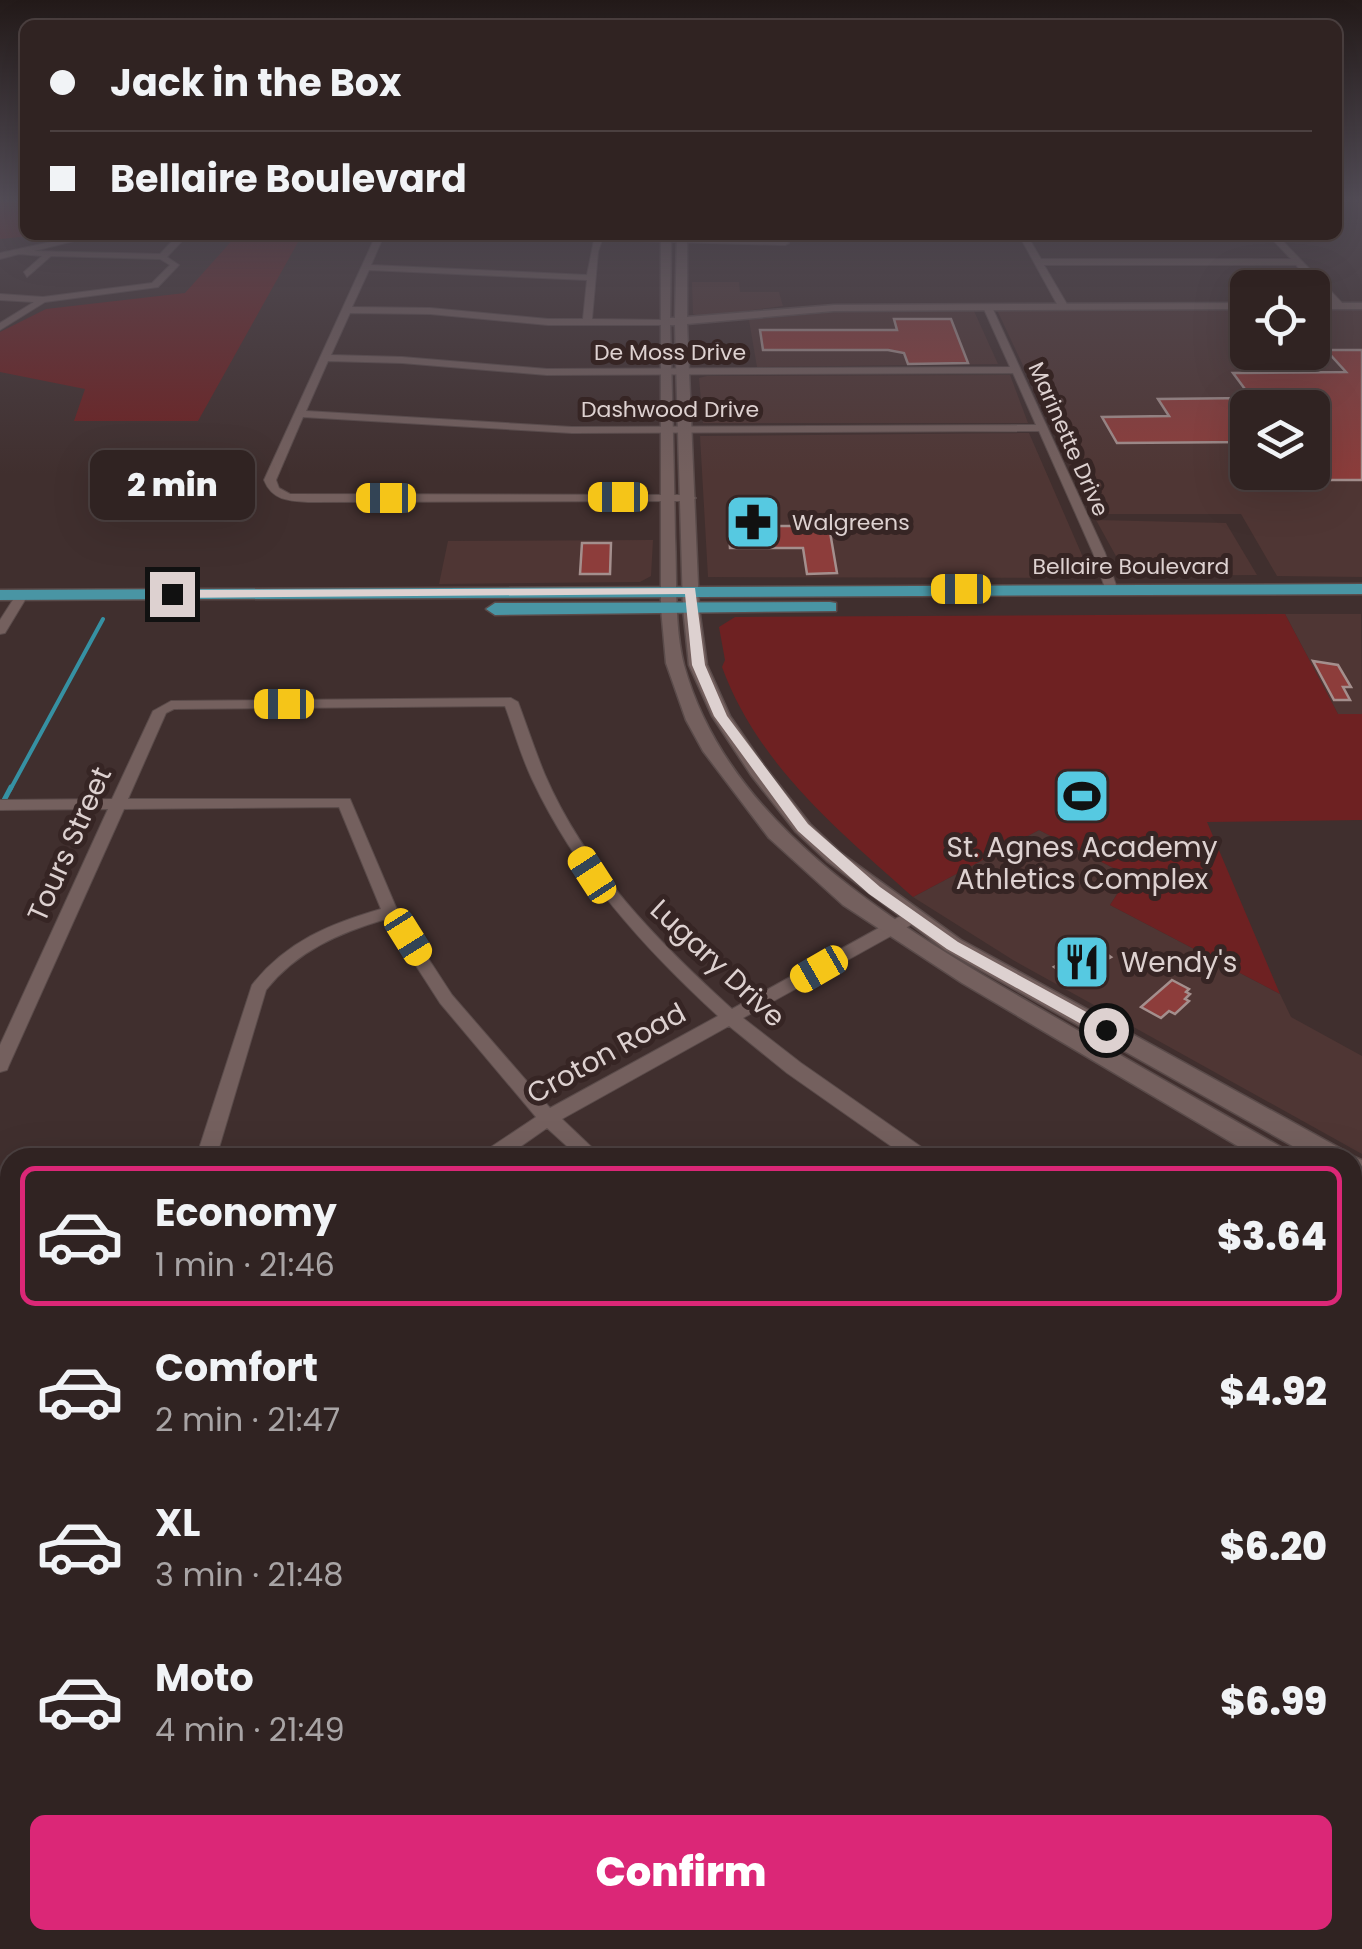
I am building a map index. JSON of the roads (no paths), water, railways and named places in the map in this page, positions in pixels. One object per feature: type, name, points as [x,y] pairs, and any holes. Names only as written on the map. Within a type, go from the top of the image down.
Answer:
[{"type":"main road","points":[[665,292],[669,497],[680,599],[698,665],[720,716],[803,828],[902,922],[970,978],[1262,1148]]},
{"type":"main road","points":[[681,292],[690,498],[675,663],[695,720],[720,761],[776,834],[852,900],[953,945],[1319,1148]]},
{"type":"main road","points":[[664,322],[822,308],[1230,306]]},
{"type":"main road","points":[[1330,306],[1362,306]]},
{"type":"main road","points":[[1003,606],[1100,598],[1112,594],[1111,588]]},
{"type":"main road","name":"Bellaire Boulevard","points":[[212,602],[333,610],[1111,588],[1362,588]]},
{"type":"main road","points":[[1145,605],[1158,597],[1218,588]]},
{"type":"main road","points":[[333,610],[421,603],[441,598],[446,592]]},
{"type":"main road","name":"Bellaire Boulevard","points":[[8,603],[212,602],[446,592],[1003,606],[1362,603]]},
{"type":"main road","points":[[695,720],[720,716]]},
{"type":"main road","points":[[1162,1088],[1194,1094],[1296,1148]]},
{"type":"street","points":[[0,297],[38,298],[94,292]]},
{"type":"street","points":[[354,292],[270,480],[278,494],[308,498],[690,498]]},
{"type":"street","points":[[587,322],[590,292]]},
{"type":"street","points":[[1056,292],[1064,306]]},
{"type":"street","points":[[1327,292],[1340,306]]},
{"type":"street","points":[[0,327],[38,298]]},
{"type":"street","name":"Marinette Drive","points":[[988,307],[1111,588]]},
{"type":"street","points":[[346,310],[664,322]]},
{"type":"street","name":"De Moss Drive","points":[[326,358],[547,372],[1015,370]]},
{"type":"street","name":"Dashwood Drive","points":[[300,414],[396,416],[545,429],[1040,428]]},
{"type":"street","points":[[0,630],[8,603]]},
{"type":"street","name":"Lugary Drive","points":[[170,705],[511,702],[534,775],[592,875],[650,942],[730,1019],[837,1101],[908,1148]]},
{"type":"street","name":"Tours Street","points":[[0,1066],[116,804],[160,711],[170,705]]},
{"type":"street","points":[[8,804],[345,802],[390,912],[446,999],[548,1118],[582,1148]]},
{"type":"street","points":[[209,1148],[258,989],[272,968],[325,933],[390,912]]},
{"type":"street","name":"Croton Road","points":[[504,1148],[548,1118],[902,922]]},
{"type":"waterway","points":[[10,790],[103,619]]},
{"type":"waterway","points":[[0,808],[11,787]]},
{"type":"place","name":"Walgreens","points":[[753,522]]},
{"type":"place","name":"St. Agnes Academy Athletics Complex","points":[[1082,796]]},
{"type":"place","name":"Wendy's","points":[[1082,962]]}]
